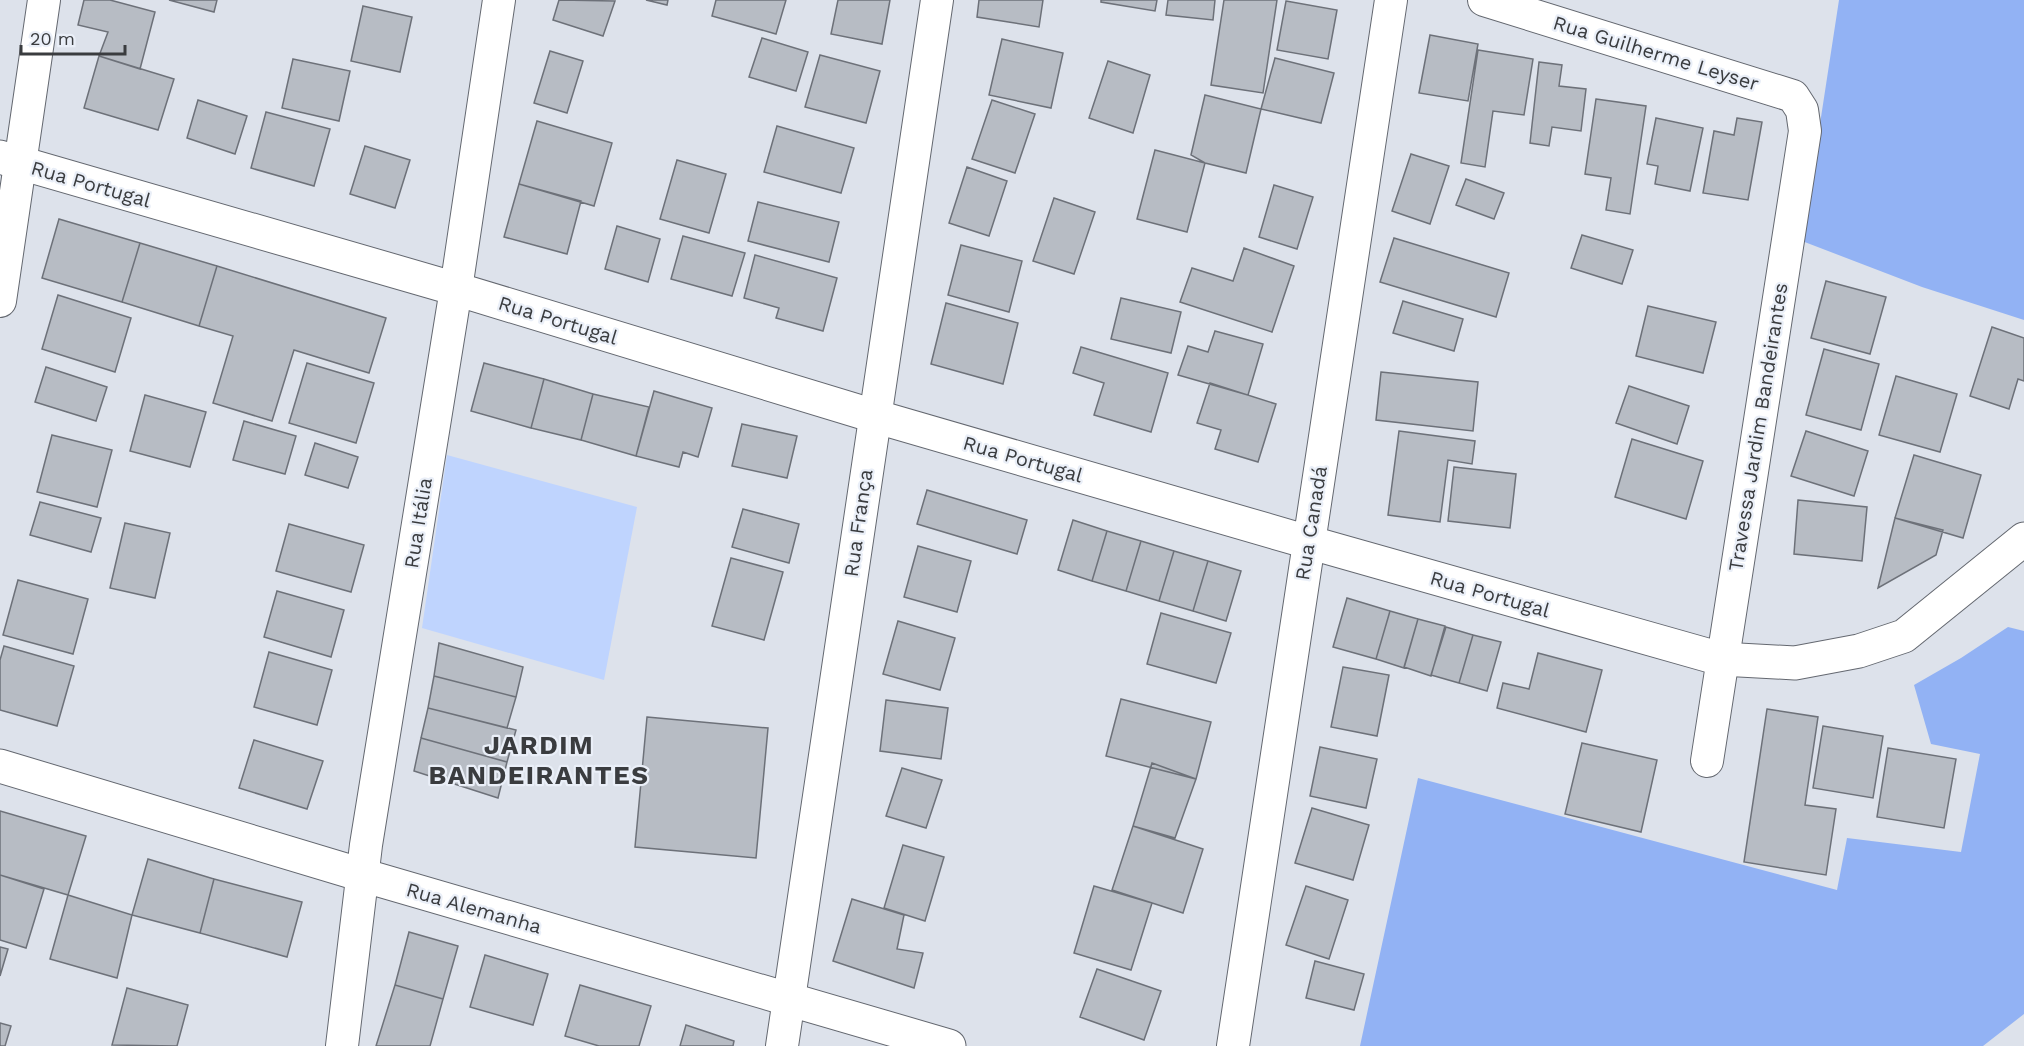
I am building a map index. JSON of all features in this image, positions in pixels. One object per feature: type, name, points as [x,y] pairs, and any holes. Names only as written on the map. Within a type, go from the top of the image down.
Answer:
[{"type":"street","points":[[0,301],[10,160],[44,0]]},
{"type":"street","name":"Rua Itália","points":[[342,1046],[362,875],[456,289],[499,0]]},
{"type":"street","name":"Rua França","points":[[782,1046],[937,0]]},
{"type":"street","name":"Rua Canadá","points":[[1233,1046],[1391,0]]},
{"type":"street","name":"Rua Guilherme Leyser","points":[[1484,0],[1793,96]]},
{"type":"street","name":"Travessa Jardim Bandeirantes","points":[[1707,761],[1804,131],[1802,110],[1793,96]]},
{"type":"street","name":"Rua Portugal","points":[[10,160],[456,289],[874,416],[1721,659],[1795,663],[1859,651],[1904,636],[2024,538]]},
{"type":"street","name":"Rua Alemanha","points":[[0,766],[362,875],[949,1046]]},
{"type":"shaded area","points":[[1839,0],[2024,0],[2024,320],[1922,287],[1802,241]]},
{"type":"shaded area","points":[[447,455],[637,507],[604,680],[422,628]]},
{"type":"shaded area","points":[[2008,627],[2024,631],[2024,1014],[1983,1046],[1360,1046],[1418,778],[1837,890],[1847,838],[1961,852],[1980,754],[1931,744],[1914,685]]},
{"type":"building","points":[[84,0],[110,0],[155,12],[140,69],[99,56],[108,32],[78,25]]},
{"type":"building","points":[[169,0],[217,0],[214,12]]},
{"type":"building","points":[[559,0],[615,1],[603,36],[553,20]]},
{"type":"building","points":[[646,0],[668,0],[667,5]]},
{"type":"building","points":[[716,0],[786,0],[776,34],[712,16]]},
{"type":"building","points":[[838,0],[890,0],[882,44],[831,34]]},
{"type":"building","points":[[979,0],[1043,0],[1039,27],[977,17]]},
{"type":"building","points":[[1101,0],[1157,0],[1155,11],[1101,2]]},
{"type":"building","points":[[1168,0],[1215,0],[1213,20],[1166,15]]},
{"type":"building","points":[[1224,0],[1277,0],[1263,93],[1211,85]]},
{"type":"building","points":[[1286,1],[1337,10],[1328,59],[1277,50]]},
{"type":"building","points":[[363,6],[412,17],[400,72],[351,61]]},
{"type":"building","points":[[1430,35],[1478,44],[1468,101],[1419,93]]},
{"type":"building","points":[[762,38],[808,52],[796,91],[749,77]]},
{"type":"building","points":[[1002,39],[1063,53],[1051,108],[989,95]]},
{"type":"building","points":[[1478,50],[1533,59],[1524,115],[1493,111],[1485,167],[1461,163]]},
{"type":"building","points":[[550,51],[583,61],[567,113],[534,103]]},
{"type":"building","points":[[820,55],[880,71],[866,123],[805,107]]},
{"type":"building","points":[[99,56],[174,79],[158,130],[84,108]]},
{"type":"building","points":[[1275,58],[1334,73],[1321,123],[1261,109]]},
{"type":"building","points":[[293,59],[350,71],[339,121],[282,108]]},
{"type":"building","points":[[1108,61],[1150,75],[1133,133],[1089,118]]},
{"type":"building","points":[[1539,62],[1562,65],[1559,86],[1586,89],[1581,131],[1552,127],[1549,146],[1530,143]]},
{"type":"building","points":[[1205,95],[1261,109],[1246,173],[1205,163],[1191,155]]},
{"type":"building","points":[[1596,99],[1646,106],[1630,214],[1606,210],[1611,178],[1585,174]]},
{"type":"building","points":[[198,100],[247,116],[235,154],[187,138]]},
{"type":"building","points":[[992,100],[1035,114],[1015,173],[972,159]]},
{"type":"building","points":[[266,112],[330,129],[314,186],[251,168]]},
{"type":"building","points":[[1656,118],[1703,128],[1690,191],[1655,184],[1658,166],[1647,164]]},
{"type":"building","points":[[1737,118],[1762,122],[1748,200],[1703,193],[1714,131],[1734,135]]},
{"type":"building","points":[[537,121],[612,143],[594,206],[519,184]]},
{"type":"building","points":[[777,126],[854,148],[841,193],[764,172]]},
{"type":"building","points":[[365,146],[410,160],[395,208],[350,194]]},
{"type":"building","points":[[1155,150],[1205,163],[1187,232],[1137,219]]},
{"type":"building","points":[[1411,154],[1449,166],[1430,224],[1392,211]]},
{"type":"building","points":[[677,160],[726,174],[709,233],[660,219]]},
{"type":"building","points":[[967,167],[1007,181],[989,236],[949,223]]},
{"type":"building","points":[[1466,179],[1504,193],[1494,219],[1456,205]]},
{"type":"building","points":[[519,184],[581,201],[567,254],[504,237]]},
{"type":"building","points":[[1274,185],[1313,197],[1297,249],[1259,237]]},
{"type":"building","points":[[1054,198],[1095,212],[1074,274],[1033,261]]},
{"type":"building","points":[[758,202],[839,222],[829,262],[748,241]]},
{"type":"building","points":[[59,219],[140,243],[122,302],[42,278]]},
{"type":"building","points":[[617,226],[660,239],[648,282],[605,269]]},
{"type":"building","points":[[1582,235],[1633,250],[1622,284],[1571,268]]},
{"type":"building","points":[[683,236],[745,253],[732,296],[671,279]]},
{"type":"building","points":[[1394,238],[1509,273],[1496,317],[1380,282]]},
{"type":"building","points":[[140,243],[217,266],[199,326],[122,302]]},
{"type":"building","points":[[961,245],[1022,261],[1009,312],[948,295]]},
{"type":"building","points":[[1244,248],[1294,266],[1272,332],[1180,302],[1192,268],[1233,281]]},
{"type":"building","points":[[755,255],[837,278],[823,331],[776,318],[779,308],[744,298]]},
{"type":"building","points":[[217,266],[386,318],[369,373],[294,350],[272,421],[213,403],[233,336],[199,326]]},
{"type":"building","points":[[1826,281],[1886,297],[1870,354],[1811,338]]},
{"type":"building","points":[[58,295],[131,318],[115,372],[42,349]]},
{"type":"building","points":[[1121,298],[1181,312],[1171,353],[1111,339]]},
{"type":"building","points":[[1403,301],[1463,319],[1454,351],[1393,333]]},
{"type":"building","points":[[946,303],[1018,323],[1003,384],[931,364]]},
{"type":"building","points":[[1648,306],[1716,322],[1703,373],[1636,356]]},
{"type":"building","points":[[1992,327],[2024,338],[2024,381],[2018,379],[2009,409],[1970,396]]},
{"type":"building","points":[[1215,331],[1263,344],[1248,395],[1178,375],[1188,346],[1208,352]]},
{"type":"building","points":[[1081,347],[1168,373],[1151,432],[1094,415],[1104,383],[1073,373]]},
{"type":"building","points":[[1824,349],[1879,364],[1861,430],[1806,415]]},
{"type":"building","points":[[307,363],[374,383],[356,443],[289,423]]},
{"type":"building","points":[[484,363],[544,379],[531,428],[471,411]]},
{"type":"building","points":[[46,367],[107,387],[96,421],[35,402]]},
{"type":"building","points":[[1381,372],[1478,382],[1473,431],[1376,420]]},
{"type":"building","points":[[1896,376],[1957,394],[1940,452],[1879,435]]},
{"type":"building","points":[[544,379],[593,394],[581,440],[531,428]]},
{"type":"building","points":[[1210,383],[1276,404],[1258,462],[1215,449],[1221,430],[1197,423]]},
{"type":"building","points":[[1629,386],[1689,406],[1677,444],[1616,423]]},
{"type":"building","points":[[654,391],[712,408],[698,457],[683,452],[679,467],[636,456]]},
{"type":"building","points":[[593,394],[649,407],[636,456],[581,440]]},
{"type":"building","points":[[145,395],[206,412],[190,467],[130,451]]},
{"type":"building","points":[[244,421],[296,436],[285,474],[233,460]]},
{"type":"building","points":[[742,424],[797,436],[787,478],[732,466]]},
{"type":"building","points":[[1399,431],[1475,441],[1472,464],[1448,460],[1440,522],[1388,515]]},
{"type":"building","points":[[1806,431],[1868,451],[1854,496],[1791,476]]},
{"type":"building","points":[[52,435],[112,450],[97,507],[37,492]]},
{"type":"building","points":[[1632,439],[1703,461],[1686,519],[1615,497]]},
{"type":"building","points":[[315,443],[358,457],[348,488],[305,475]]},
{"type":"building","points":[[1914,455],[1981,475],[1963,538],[1895,518]]},
{"type":"building","points":[[1454,467],[1516,474],[1510,528],[1448,521]]},
{"type":"building","points":[[927,490],[1027,520],[1017,554],[917,524]]},
{"type":"building","points":[[1798,500],[1867,507],[1862,561],[1794,554]]},
{"type":"building","points":[[40,502],[101,518],[91,552],[30,535]]},
{"type":"building","points":[[743,509],[799,524],[789,563],[732,547]]},
{"type":"building","points":[[1895,518],[1943,530],[1936,555],[1878,588]]},
{"type":"building","points":[[1073,520],[1107,531],[1092,581],[1058,570]]},
{"type":"building","points":[[125,523],[170,533],[155,598],[110,588]]},
{"type":"building","points":[[289,524],[364,545],[351,592],[276,571]]},
{"type":"building","points":[[1107,531],[1141,541],[1126,591],[1092,581]]},
{"type":"building","points":[[1141,541],[1174,551],[1159,601],[1126,591]]},
{"type":"building","points":[[918,546],[971,561],[957,612],[904,597]]},
{"type":"building","points":[[1174,551],[1208,561],[1193,611],[1159,601]]},
{"type":"building","points":[[731,558],[783,572],[764,640],[712,626]]},
{"type":"building","points":[[1208,561],[1241,571],[1226,621],[1193,611]]},
{"type":"building","points":[[18,580],[88,599],[73,654],[3,635]]},
{"type":"building","points":[[277,591],[344,610],[331,657],[264,637]]},
{"type":"building","points":[[1347,598],[1390,611],[1376,659],[1333,647]]},
{"type":"building","points":[[1390,611],[1418,619],[1404,668],[1376,659]]},
{"type":"building","points":[[1161,613],[1231,633],[1216,683],[1147,664]]},
{"type":"building","points":[[1418,619],[1445,626],[1431,676],[1404,667]]},
{"type":"building","points":[[898,621],[955,638],[940,690],[883,674]]},
{"type":"building","points":[[1446,627],[1473,635],[1459,683],[1431,675]]},
{"type":"building","points":[[1473,635],[1501,642],[1487,691],[1459,683]]},
{"type":"building","points":[[439,643],[523,667],[516,697],[434,676]]},
{"type":"building","points":[[4,646],[74,666],[57,726],[0,710],[0,660]]},
{"type":"building","points":[[269,652],[332,670],[317,725],[254,707]]},
{"type":"building","points":[[1538,653],[1602,670],[1586,732],[1497,708],[1503,683],[1529,689]]},
{"type":"building","points":[[1343,667],[1389,675],[1377,736],[1331,727]]},
{"type":"building","points":[[434,676],[516,697],[507,728],[428,708]]},
{"type":"building","points":[[1121,699],[1211,722],[1196,779],[1106,756]]},
{"type":"building","points":[[886,700],[948,708],[941,759],[880,751]]},
{"type":"building","points":[[428,708],[516,730],[507,762],[421,738]]},
{"type":"building","points":[[1767,709],[1818,717],[1805,805],[1836,809],[1826,875],[1744,862]]},
{"type":"building","points":[[647,717],[768,728],[756,858],[635,847]]},
{"type":"building","points":[[1823,726],[1883,736],[1873,798],[1813,788]]},
{"type":"building","points":[[421,738],[507,762],[498,798],[414,771]]},
{"type":"building","points":[[254,740],[323,761],[307,809],[239,788]]},
{"type":"building","points":[[1582,743],[1657,760],[1641,832],[1565,814]]},
{"type":"building","points":[[1320,747],[1377,759],[1366,808],[1310,796]]},
{"type":"building","points":[[1888,748],[1956,759],[1944,828],[1877,817]]},
{"type":"building","points":[[1152,763],[1196,779],[1175,838],[1133,826]]},
{"type":"building","points":[[902,768],[942,780],[926,828],[886,816]]},
{"type":"building","points":[[1312,808],[1369,825],[1353,880],[1295,863]]},
{"type":"building","points":[[0,811],[86,836],[68,895],[0,875]]},
{"type":"building","points":[[1133,826],[1203,849],[1183,913],[1112,890]]},
{"type":"building","points":[[903,845],[944,857],[925,921],[884,908]]},
{"type":"building","points":[[148,859],[214,879],[200,933],[132,915]]},
{"type":"building","points":[[0,875],[44,889],[26,948],[0,940]]},
{"type":"building","points":[[214,879],[302,902],[287,957],[200,933]]},
{"type":"building","points":[[1094,886],[1152,903],[1131,970],[1074,953]]},
{"type":"building","points":[[1306,886],[1348,900],[1329,959],[1286,945]]},
{"type":"building","points":[[68,895],[132,915],[117,978],[50,959]]},
{"type":"building","points":[[852,899],[904,915],[897,949],[923,953],[914,988],[833,961]]},
{"type":"building","points":[[409,932],[458,946],[443,999],[395,985]]},
{"type":"building","points":[[0,947],[8,949],[0,976]]},
{"type":"building","points":[[485,955],[548,974],[533,1025],[470,1007]]},
{"type":"building","points":[[1315,961],[1364,974],[1354,1010],[1306,998]]},
{"type":"building","points":[[1097,969],[1161,991],[1144,1040],[1080,1017]]},
{"type":"building","points":[[395,985],[443,999],[430,1046],[376,1046]]},
{"type":"building","points":[[580,985],[651,1006],[639,1046],[599,1046],[565,1036]]},
{"type":"building","points":[[127,988],[188,1005],[177,1046],[112,1045]]},
{"type":"building","points":[[0,1023],[11,1026],[5,1046],[0,1046]]},
{"type":"building","points":[[686,1025],[734,1041],[733,1046],[680,1046]]},
{"type":"district","name":"JARDIM BANDEIRANTES","points":[[539,760]]}]
